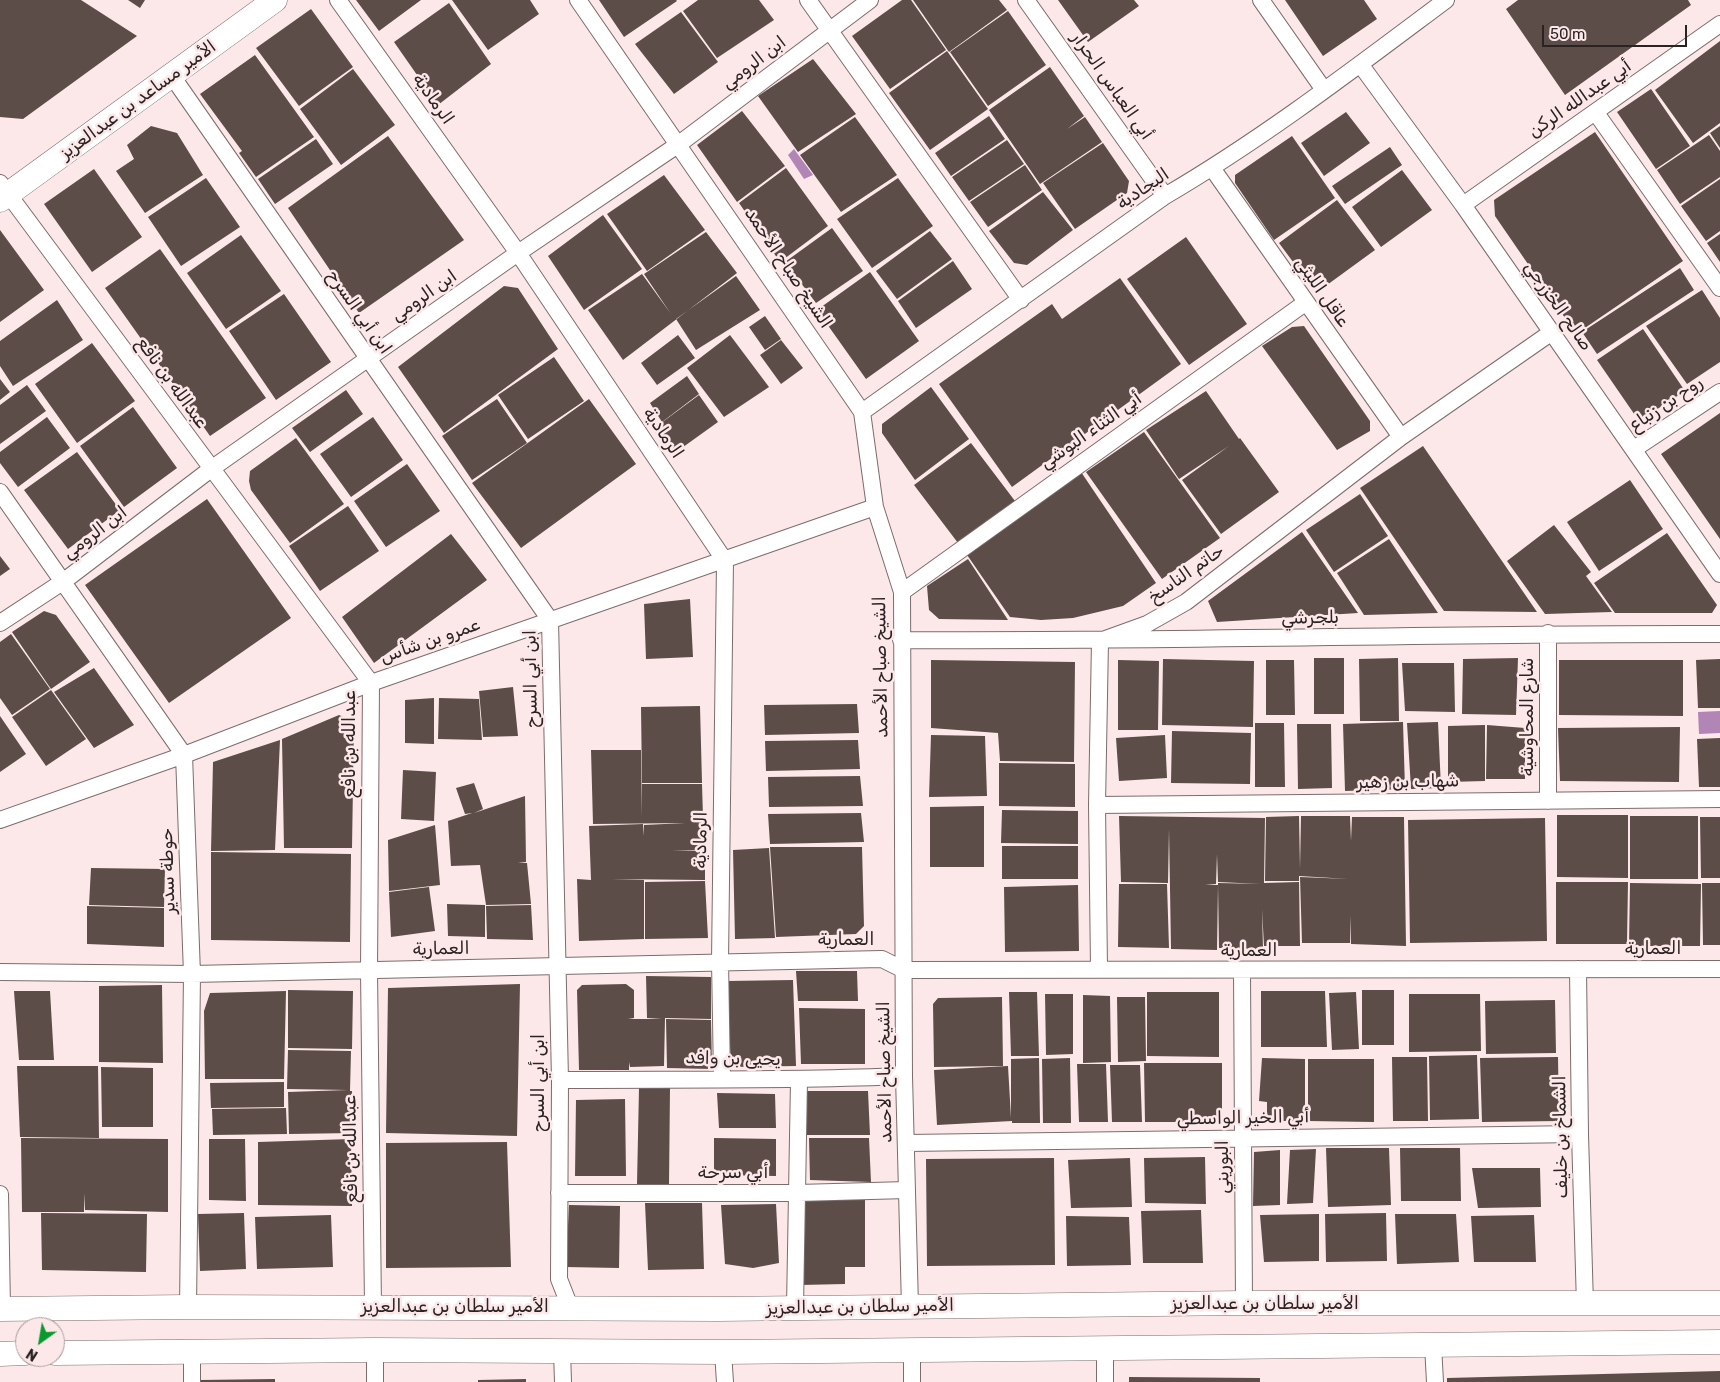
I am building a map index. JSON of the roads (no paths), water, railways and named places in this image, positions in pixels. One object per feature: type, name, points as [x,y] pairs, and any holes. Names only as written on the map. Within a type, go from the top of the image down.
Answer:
[{"type":"street","name":"الأمير مساعد بن عبدالعزيز","points":[[3,192],[172,76],[275,0]]},
{"type":"street","name":"الرمادية","points":[[338,0],[518,253],[724,561],[720,961],[722,1078]]},
{"type":"street","name":"الشيخ صباح الأحمد","points":[[578,0],[862,412],[875,507],[902,592],[904,1076],[910,1307]]},
{"type":"street","points":[[808,0],[1021,300]]},
{"type":"street","name":"ابن الرومي","points":[[0,624],[64,581],[211,470],[518,253],[679,144],[870,0]]},
{"type":"street","name":"أبي العباس الحرار","points":[[1026,0],[1165,196]]},
{"type":"street","points":[[1260,0],[1324,90]]},
{"type":"street","name":"البجادية","points":[[862,412],[1165,196],[1212,168],[1324,90],[1446,0]]},
{"type":"street","name":"أبي عبدالله الركن","points":[[1463,205],[1720,24]]},
{"type":"street","name":"صالح الخزرجي","points":[[1360,64],[1463,205],[1720,574]]},
{"type":"street","name":"ابن أبي السرح","points":[[172,76],[550,620],[560,1080],[559,1279],[570,1307]]},
{"type":"street","points":[[1596,113],[1720,288]]},
{"type":"street","name":"عاقل الليثي","points":[[1212,168],[1401,437]]},
{"type":"street","name":"عبدالله بن نافع","points":[[3,192],[371,683],[369,970],[373,1307]]},
{"type":"street","name":"أبي الثناء البوشي","points":[[902,592],[1306,304]]},
{"type":"street","name":"حاتم الناسخ","points":[[1100,642],[1147,624],[1186,602],[1401,437],[1552,332]]},
{"type":"street","name":"روح بن زنباع","points":[[1634,449],[1720,392]]},
{"type":"street","points":[[0,492],[184,755]]},
{"type":"street","name":"عمرو بن شأس","points":[[0,820],[184,755],[371,683],[875,507]]},
{"type":"street","name":"بلجرشي","points":[[902,640],[1100,642],[1548,633],[1720,634]]},
{"type":"street","name":"شارع المحاوشية","points":[[1548,633],[1548,801]]},
{"type":"street","points":[[1099,969],[1097,805],[1100,642]]},
{"type":"street","name":"حوطة سدير","points":[[184,755],[192,974],[188,1307]]},
{"type":"street","name":"شهاب بن زهير","points":[[1097,805],[1720,800]]},
{"type":"street","name":"العمارية","points":[[0,972],[192,974],[720,961],[882,959],[904,970],[1720,969]]},
{"type":"street","name":"الشماخ بن خليف","points":[[1578,969],[1585,1305]]},
{"type":"street","name":"البوريني","points":[[1242,971],[1244,1303]]},
{"type":"street","name":"يحيى بن وافد","points":[[560,1080],[722,1078],[799,1080],[904,1076]]},
{"type":"street","points":[[795,1307],[799,1080]]},
{"type":"street","name":"أبي الخير الواسطي","points":[[906,1143],[1580,1134]]},
{"type":"street","name":"أبي سرحة","points":[[559,1193],[798,1193],[907,1190]]},
{"type":"street","points":[[0,1194],[1,1310]]},
{"type":"street","name":"الأمير سلطان بن عبدالعزيز","points":[[1,1310],[188,1307],[718,1309],[1244,1303],[1720,1304]]},
{"type":"street","points":[[65,1353],[375,1350],[722,1352],[1720,1342]]},
{"type":"street","points":[[1433,1345],[1435,1382]]},
{"type":"street","points":[[912,1349],[912,1382]]},
{"type":"street","points":[[1105,1349],[1105,1382]]},
{"type":"street","points":[[375,1350],[375,1382]]},
{"type":"street","points":[[562,1351],[562,1382]]},
{"type":"street","points":[[192,1352],[192,1382]]},
{"type":"street","points":[[722,1352],[725,1382]]},
{"type":"street","points":[[0,1354],[15,1354]]}]
